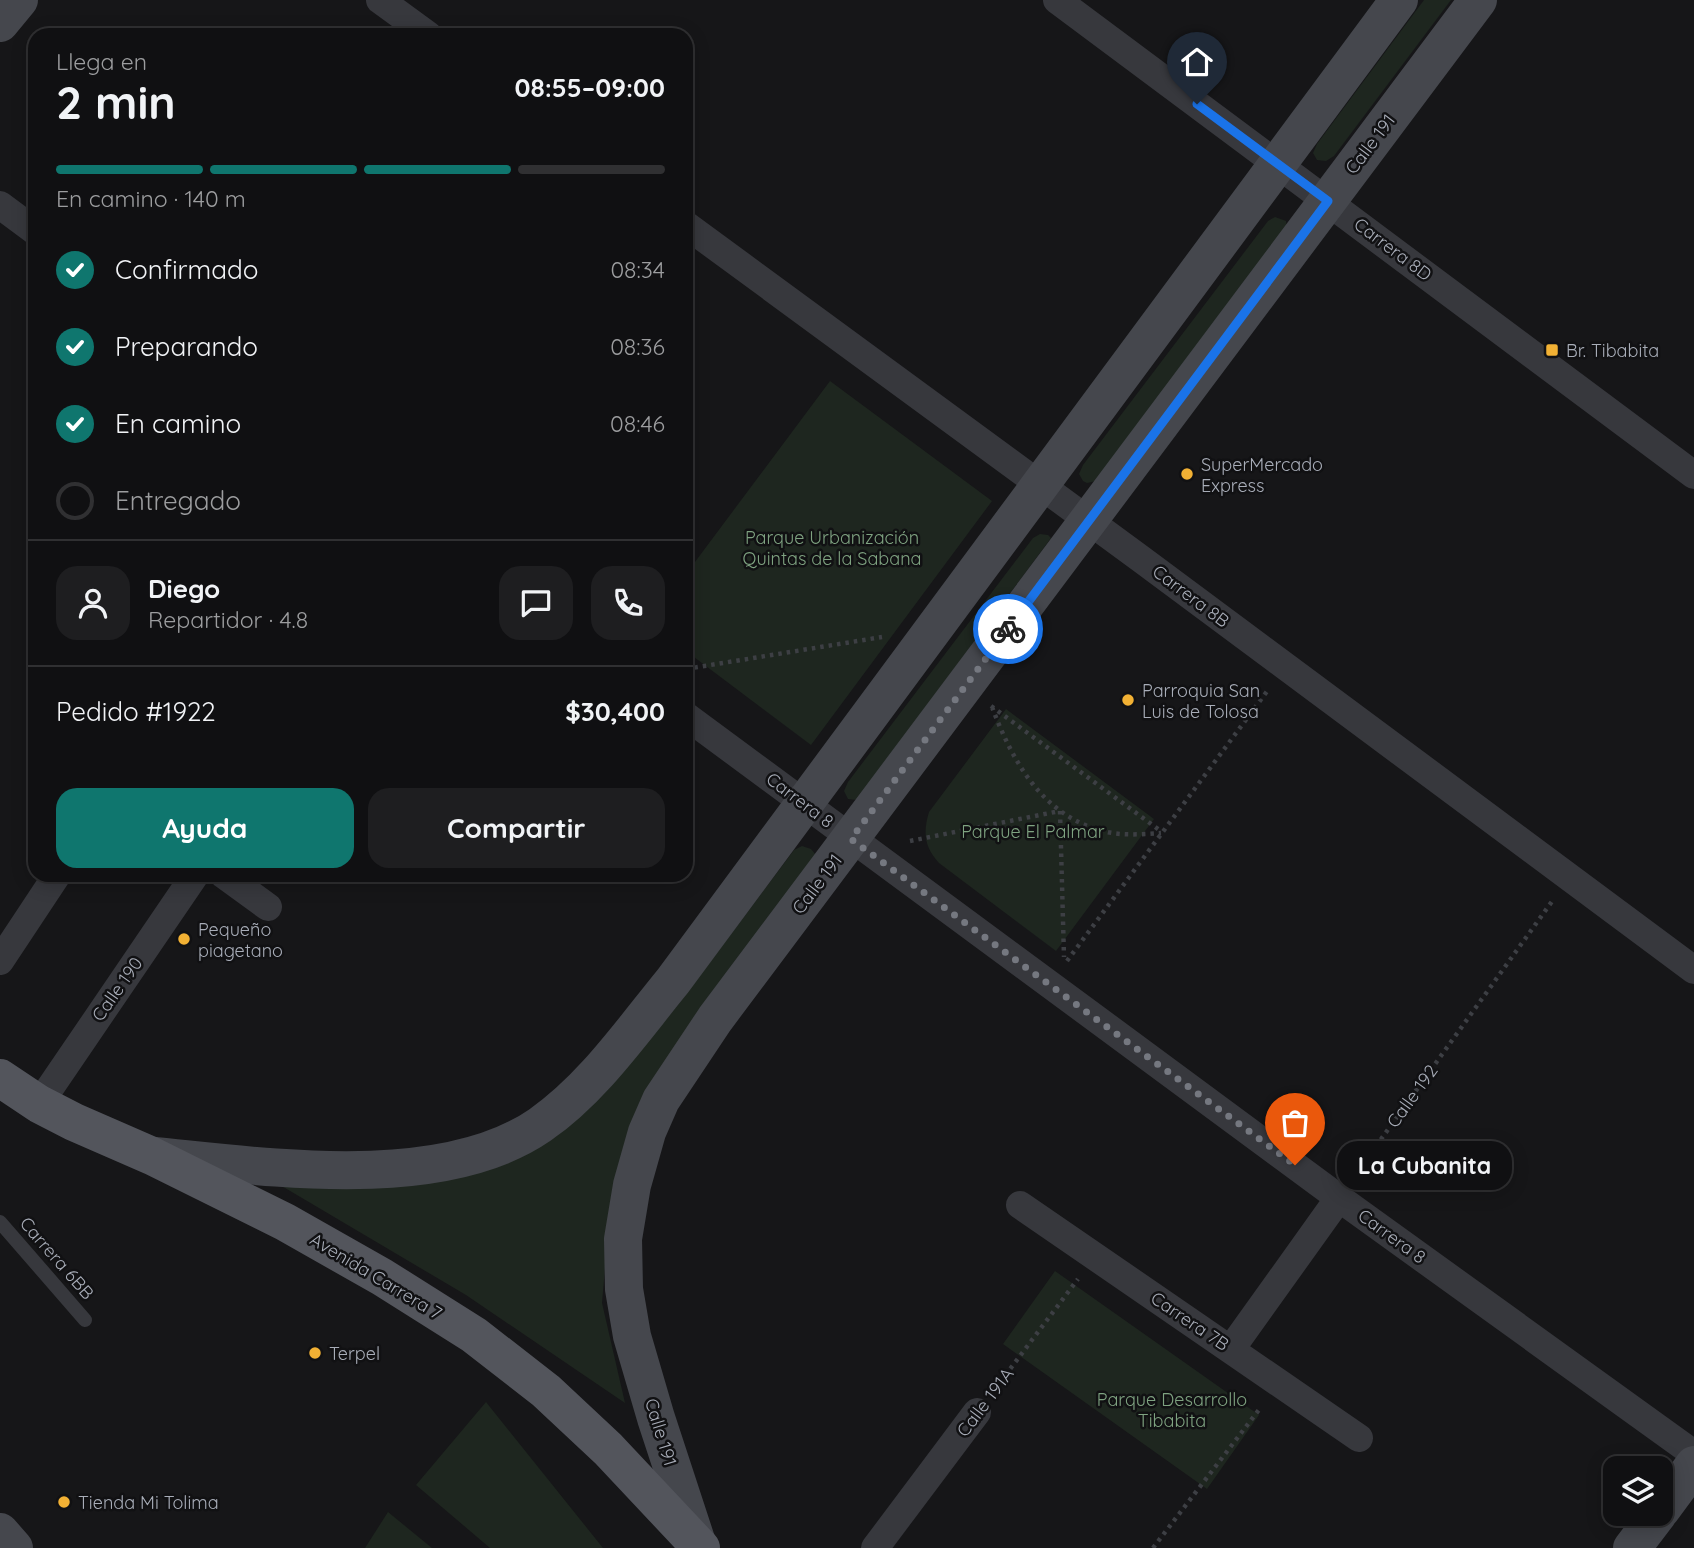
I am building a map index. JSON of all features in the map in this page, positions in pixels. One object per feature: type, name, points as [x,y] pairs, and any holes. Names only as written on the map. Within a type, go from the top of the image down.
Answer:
[{"type":"main road","name":"Avenida Carrera 7","points":[[0,1078],[38,1104],[152,1156],[285,1222],[382,1277],[474,1335],[555,1399],[608,1449],[699,1545]]},
{"type":"street","points":[[0,23],[19,0]]},
{"type":"street","points":[[380,0],[418,28]]},
{"type":"street","name":"Carrera 8D","points":[[1057,0],[1694,475]]},
{"type":"street","points":[[152,1156],[268,1167],[373,1169],[415,1166],[461,1158],[509,1142],[540,1125],[579,1091],[673,981],[1399,0]]},
{"type":"street","name":"Calle 191","points":[[699,1545],[656,1418],[632,1336],[624,1289],[622,1240],[632,1185],[647,1132],[661,1100],[677,1073],[1478,0]]},
{"type":"street","points":[[0,205],[28,226]]},
{"type":"street","name":"Carrera 8B","points":[[693,230],[1089,520],[1694,971]]},
{"type":"street","name":"Carrera 8","points":[[693,721],[1339,1198],[1694,1454]]},
{"type":"street","points":[[0,961],[52,882]]},
{"type":"street","name":"Calle 190","points":[[38,1104],[190,882]]},
{"type":"street","points":[[233,882],[268,907]]},
{"type":"street","points":[[1231,1349],[1339,1198]]},
{"type":"street","name":"Carrera 7B","points":[[1020,1205],[1359,1438]]},
{"type":"street","name":"Calle 191A","points":[[875,1548],[977,1412]]},
{"type":"street","points":[[1673,1493],[1694,1465]]},
{"type":"street","points":[[1632,1548],[1648,1526]]},
{"type":"street","points":[[0,1532],[13,1548]]},
{"type":"lane","name":"Carrera 6BB","points":[[0,1222],[85,1320]]},
{"type":"path","points":[[693,668],[890,636]]},
{"type":"path","points":[[1060,811],[1065,965],[1268,690]]},
{"type":"path","points":[[991,706],[1162,833],[1134,835],[1108,832],[1082,823],[1060,811],[1034,789],[1017,764],[991,706]]},
{"type":"path","points":[[910,841],[1060,811]]},
{"type":"path","name":"Calle 192","points":[[1339,1198],[1569,877]]},
{"type":"path","name":"Calle 191A","points":[[977,1412],[1095,1256]]},
{"type":"path","points":[[1153,1548],[1279,1383]]},
{"type":"green space","points":[[1424,0],[1451,0],[1334,156],[1326,161],[1317,160],[1313,153],[1317,144]]},
{"type":"green space","points":[[1275,217],[1286,221],[1287,229],[1096,481],[1083,481],[1079,474],[1083,465],[1268,221]]},
{"type":"green space","name":"Parque Urbanización Quintas de la Sabana","points":[[830,381],[992,501],[811,745],[693,656],[693,565]]},
{"type":"green space","points":[[1040,534],[1051,538],[857,800],[848,799],[844,791],[848,782],[1033,538]]},
{"type":"green space","name":"Parque El Palmar","points":[[1006,709],[1154,819],[1056,951],[939,863],[930,851],[926,839],[929,812]]},
{"type":"green space","points":[[802,846],[811,849],[816,855],[610,1210],[602,1303],[625,1403],[466,1295],[275,1182],[489,1168],[557,1136],[621,1072],[677,1006],[794,850]]},
{"type":"green space","name":"Parque Desarrollo Tibabita","points":[[1055,1271],[1259,1415],[1207,1489],[1003,1344]]},
{"type":"green space","points":[[486,1402],[603,1548],[490,1548],[416,1485]]},
{"type":"green space","points":[[388,1512],[432,1548],[365,1548]]},
{"type":"way so far","points":[[1008,629],[851,839],[1295,1165]]},
{"type":"place","name":"Br. Tibabita","points":[[1552,350]]},
{"type":"place","name":"SuperMercado Express","points":[[1187,474]]},
{"type":"place","name":"Parroquia San Luis de Tolosa","points":[[1128,700]]},
{"type":"place","name":"Pequeño piagetano","points":[[184,939]]},
{"type":"place","name":"La Cubanita","points":[[1295,1165]]},
{"type":"place","name":"Terpel","points":[[315,1353]]},
{"type":"place","name":"Tienda Mi Tolima","points":[[64,1502]]},
{"type":"route","points":[[1008,629],[1328,201],[1197,104]]}]
